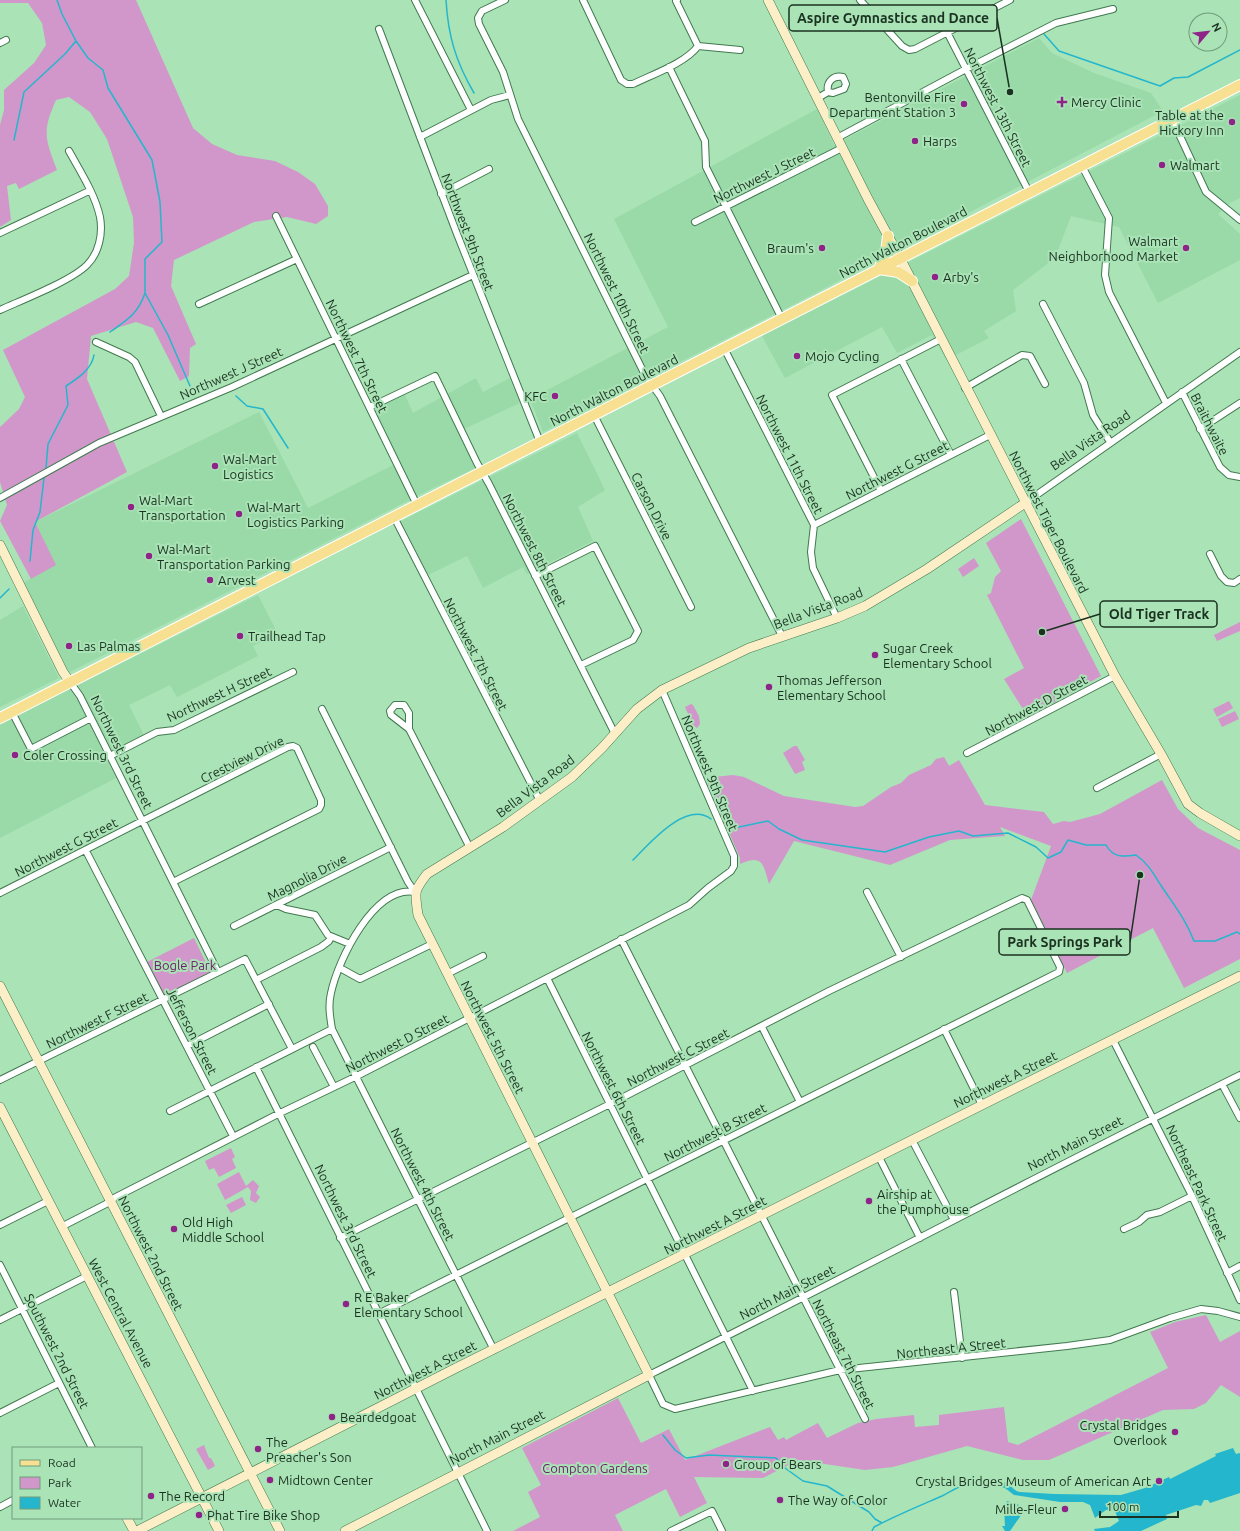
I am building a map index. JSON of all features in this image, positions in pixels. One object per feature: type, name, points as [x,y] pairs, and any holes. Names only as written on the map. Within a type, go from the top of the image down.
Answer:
[{"type":"main road","name":"North Walton Boulevard","points":[[0,718],[1240,84]]},
{"type":"main road","points":[[888,236],[886,252],[879,269],[902,274],[912,281]]},
{"type":"street","points":[[415,0],[471,110]]},
{"type":"street","points":[[494,2],[505,0]]},
{"type":"street","points":[[583,0],[622,80],[627,84],[632,84],[669,67],[694,51],[698,46]]},
{"type":"street","points":[[677,0],[676,1],[698,46]]},
{"type":"street","points":[[860,0],[902,46],[909,50],[915,49],[1010,0]]},
{"type":"street","name":"Northwest Tiger Boulevard","points":[[770,1],[842,148],[912,281],[1114,676],[1161,754],[1188,804],[1206,818],[1240,836]]},
{"type":"street","name":"Northwest 10th Street","points":[[494,2],[482,11],[478,18],[503,72],[518,119],[645,375],[660,396],[782,636]]},
{"type":"street","points":[[837,138],[1056,23],[1113,9]]},
{"type":"street","name":"Northwest 9th Street","points":[[379,29],[441,194],[540,442]]},
{"type":"street","name":"Northwest 13th Street","points":[[947,32],[1029,192]]},
{"type":"street","points":[[0,43],[6,40]]},
{"type":"street","points":[[698,46],[740,50]]},
{"type":"street","points":[[669,67],[700,130],[704,141],[706,167],[782,319]]},
{"type":"street","points":[[818,98],[828,92]]},
{"type":"street","points":[[420,137],[491,100],[510,95]]},
{"type":"street","points":[[1172,119],[1206,192],[1240,220]]},
{"type":"street","name":"Northwest J Street","points":[[695,222],[842,148]]},
{"type":"street","points":[[0,309],[70,277],[87,266],[96,252],[101,236],[100,217],[90,191],[69,151]]},
{"type":"street","points":[[1082,166],[1109,218],[1105,275],[1109,292],[1166,403]]},
{"type":"street","points":[[441,194],[489,169]]},
{"type":"street","points":[[0,233],[90,191]]},
{"type":"street","name":"Northwest 7th Street","points":[[276,216],[417,505]]},
{"type":"street","points":[[199,304],[297,259]]},
{"type":"street","name":"Northwest J Street","points":[[0,498],[99,443],[232,387],[473,275]]},
{"type":"street","points":[[1043,304],[1084,383],[1093,415],[1110,442]]},
{"type":"street","points":[[880,491],[832,395],[941,339]]},
{"type":"street","points":[[96,342],[129,357],[135,362],[161,416]]},
{"type":"street","name":"Northwest 11th Street","points":[[724,348],[814,525],[811,552],[813,568],[837,618]]},
{"type":"street","name":"Bella Vista Road","points":[[415,892],[427,874],[470,848],[540,801],[572,777],[602,748],[638,709],[662,690],[749,648],[837,618],[885,595],[927,569],[1025,503],[1240,352]]},
{"type":"street","points":[[966,388],[1026,354],[1030,356],[1045,384]]},
{"type":"street","points":[[901,359],[951,456]]},
{"type":"street","name":"Northwest 8th Street","points":[[370,407],[435,376],[615,734]]},
{"type":"street","name":"Braithwaite","points":[[1182,392],[1220,467],[1230,475],[1240,477]]},
{"type":"street","points":[[1200,429],[1240,403]]},
{"type":"street","name":"Carson Drive","points":[[594,415],[691,607]]},
{"type":"street","name":"Northwest G Street","points":[[814,525],[990,435]]},
{"type":"street","name":"Northwest 7th Street","points":[[394,517],[540,801]]},
{"type":"street","points":[[536,576],[595,546],[638,631],[632,640],[581,665]]},
{"type":"street","name":"Northwest 3rd Street","points":[[1,550],[63,672],[77,691],[91,718],[218,972]]},
{"type":"street","points":[[1210,554],[1221,576],[1227,582],[1234,583],[1240,579]]},
{"type":"street","name":"Northwest H Street","points":[[110,756],[157,732],[174,730],[293,672]]},
{"type":"street","name":"Northwest D Street","points":[[967,753],[1114,676]]},
{"type":"street","name":"Northwest 9th Street","points":[[662,690],[734,856],[734,866]]},
{"type":"street","name":"Northwest 5th Street","points":[[322,708],[390,847],[415,892],[418,915],[432,944],[606,1293],[649,1375]]},
{"type":"street","points":[[12,712],[32,749],[91,718]]},
{"type":"street","points":[[408,729],[470,848]]},
{"type":"street","name":"Crestview Drive","points":[[142,821],[288,747],[293,746],[297,748],[321,800],[321,805],[319,808],[172,882]]},
{"type":"street","points":[[1098,788],[1161,754]]},
{"type":"street","name":"Northwest G Street","points":[[0,893],[142,821]]},
{"type":"street","name":"Magnolia Drive","points":[[234,926],[390,847]]},
{"type":"street","name":"Jefferson Street","points":[[86,850],[233,1136]]},
{"type":"street","name":"Northwest D Street","points":[[61,1227],[106,1204],[109,1200],[233,1136],[357,1076],[689,905],[714,883],[731,872],[734,866]]},
{"type":"street","points":[[170,1111],[332,1029],[329,1012],[331,994],[340,968],[356,933],[371,913],[381,904],[404,890],[415,892]]},
{"type":"street","points":[[867,892],[901,957]]},
{"type":"street","name":"Northwest C Street","points":[[340,1238],[686,1066],[829,991],[1022,898],[1027,900],[1060,967]]},
{"type":"street","points":[[277,905],[286,909],[315,915],[326,932],[332,937],[350,944]]},
{"type":"street","points":[[292,1049],[256,980],[321,947],[329,942],[332,937]]},
{"type":"street","points":[[621,939],[804,1298]]},
{"type":"street","points":[[340,968],[360,979],[432,944]]},
{"type":"street","points":[[447,974],[483,956]]},
{"type":"street","name":"Northwest F Street","points":[[0,1080],[245,959],[256,980]]},
{"type":"street","name":"Northwest B Street","points":[[378,1314],[1059,972],[1060,967]]},
{"type":"street","name":"Northwest A Street","points":[[138,1531],[415,1389],[1240,976]]},
{"type":"street","name":"Northwest 6th Street","points":[[547,978],[753,1391]]},
{"type":"street","name":"Northwest 2nd Street","points":[[0,986],[280,1531]]},
{"type":"street","points":[[187,1046],[269,1004]]},
{"type":"street","points":[[762,1027],[800,1102]]},
{"type":"street","name":"Northwest 4th Street","points":[[332,1029],[494,1350]]},
{"type":"street","points":[[944,1029],[982,1105]]},
{"type":"street","name":"Northeast Park Street","points":[[1113,1040],[1154,1118],[1240,1300]]},
{"type":"street","points":[[313,1047],[334,1087]]},
{"type":"street","name":"Northwest 3rd Street","points":[[256,1067],[278,1114],[487,1531]]},
{"type":"street","name":"North Main Street","points":[[345,1531],[458,1472],[804,1298],[1240,1075]]},
{"type":"street","points":[[1222,1084],[1240,1118]]},
{"type":"street","name":"West Central Avenue","points":[[0,1107],[219,1531]]},
{"type":"street","points":[[912,1140],[954,1220]]},
{"type":"street","points":[[879,1157],[920,1238]]},
{"type":"street","points":[[1124,1229],[1139,1222],[1147,1215],[1160,1212],[1192,1196]]},
{"type":"street","points":[[0,1225],[48,1201]]},
{"type":"street","name":"Southwest 2nd Street","points":[[0,1265],[91,1447]]},
{"type":"street","points":[[1227,1273],[1240,1266]]},
{"type":"street","points":[[0,1320],[87,1276]]},
{"type":"street","points":[[954,1292],[962,1358]]},
{"type":"street","name":"Northeast 7th Street","points":[[804,1298],[865,1419]]},
{"type":"street","name":"Northeast A Street","points":[[649,1375],[664,1404],[675,1409],[840,1370],[962,1358],[1110,1340],[1170,1318],[1201,1309],[1218,1311],[1240,1317]]},
{"type":"street","points":[[0,1413],[59,1383]]},
{"type":"street","points":[[0,1506],[12,1500]]},
{"type":"street","points":[[671,1531],[712,1511],[722,1531]]},
{"type":"street","points":[[128,1519],[134,1531]]},
{"type":"shaded area","points":[[1039,38],[1052,53],[1094,73],[1151,93],[1163,111],[802,300],[543,432],[530,399],[668,327],[614,219],[817,109],[834,145]]},
{"type":"shaded area","points":[[1240,95],[1240,198],[1230,203],[1218,214],[1240,234],[1240,260],[1158,303],[1119,227],[1071,216],[1055,258],[1013,290],[1016,311],[984,331],[989,338],[946,360],[932,335],[897,353],[882,327],[785,378],[762,336]]},
{"type":"shaded area","points":[[512,377],[522,402],[464,429],[482,465],[433,488],[68,673],[23,583],[55,565],[35,522],[259,412],[308,508],[399,462],[373,408],[404,393],[413,413],[476,378],[483,392]]},
{"type":"shaded area","points":[[577,433],[605,490],[578,507],[593,541],[527,574],[523,567],[483,588],[467,556],[428,575],[401,521]]},
{"type":"shaded area","points":[[258,595],[278,634],[253,646],[258,656],[177,697],[170,685],[129,705],[144,735],[111,751],[78,685]]},
{"type":"shaded area","points":[[23,606],[59,678],[0,707],[0,620]]},
{"type":"shaded area","points":[[72,688],[116,778],[0,838],[0,725]]},
{"type":"green space","points":[[0,0],[136,0],[193,128],[212,144],[237,155],[275,161],[298,172],[315,184],[328,206],[328,216],[316,224],[287,217],[254,222],[174,260],[171,286],[196,344],[190,348],[189,376],[180,381],[153,328],[136,322],[91,336],[87,379],[127,472],[35,522],[56,565],[31,579],[0,521],[7,505],[0,482],[0,427],[19,409],[25,397],[3,350],[115,289],[129,276],[134,243],[133,217],[107,139],[90,112],[69,97],[56,100],[47,128],[48,142],[57,170],[19,189],[16,183],[7,186],[11,220],[0,227],[0,125],[4,110],[4,90],[34,63],[46,45],[42,23],[28,3],[0,3]]},
{"type":"green space","points":[[1021,519],[1101,676],[1028,717],[1004,679],[1024,668],[987,595],[991,593],[995,577],[1001,571],[986,543]]},
{"type":"green space","points":[[974,558],[979,566],[963,577],[958,569]]},
{"type":"green space","points":[[1240,622],[1240,631],[1217,641],[1214,635]]},
{"type":"green space","points":[[1229,701],[1233,708],[1217,717],[1213,709]]},
{"type":"green space","points":[[691,704],[699,716],[700,724],[697,728],[693,725],[685,707]]},
{"type":"green space","points":[[1235,711],[1239,719],[1222,727],[1218,719]]},
{"type":"green space","points":[[794,746],[797,746],[805,760],[802,762],[805,770],[795,774],[783,753]]},
{"type":"green space","points":[[944,757],[949,766],[959,760],[985,805],[1044,812],[1053,824],[1064,821],[1070,822],[1100,814],[1162,780],[1178,809],[1198,828],[1240,850],[1240,959],[1184,988],[1153,928],[1067,973],[1031,900],[1051,846],[1000,827],[1005,836],[950,840],[890,865],[794,841],[769,884],[761,863],[753,860],[740,864],[740,858],[707,781],[714,777],[733,775],[744,777],[784,796],[855,807],[863,806],[891,787],[901,783],[909,775],[931,765],[936,759]]},
{"type":"green space","name":"Bogle Park","points":[[194,938],[210,971],[209,974],[164,995],[147,962]]},
{"type":"green space","points":[[231,1148],[235,1157],[232,1159],[236,1168],[219,1177],[214,1168],[209,1170],[205,1161]]},
{"type":"green space","points":[[239,1172],[246,1186],[253,1180],[259,1186],[256,1193],[260,1197],[256,1203],[250,1200],[251,1191],[248,1187],[225,1200],[217,1184]]},
{"type":"green space","points":[[242,1197],[246,1205],[231,1213],[226,1205]]},
{"type":"green space","name":"Compton Gardens","points":[[1206,1315],[1220,1342],[1240,1331],[1240,1397],[1221,1385],[1206,1403],[1194,1409],[1163,1410],[1049,1460],[1023,1460],[967,1446],[893,1467],[865,1470],[798,1460],[763,1478],[694,1477],[707,1503],[680,1517],[666,1489],[615,1515],[623,1531],[513,1531],[540,1517],[528,1492],[541,1485],[522,1448],[618,1398],[641,1443],[669,1429],[685,1460],[770,1427],[778,1440],[784,1437],[786,1440],[818,1423],[827,1438],[858,1423],[876,1419],[914,1415],[915,1427],[939,1425],[939,1415],[1004,1407],[1008,1442],[1018,1445],[1168,1368],[1150,1332],[1175,1322]]},
{"type":"green space","points":[[204,1445],[209,1458],[211,1458],[215,1466],[208,1470],[196,1449]]},
{"type":"water","points":[[1233,1448],[1236,1454],[1240,1453],[1240,1493],[1210,1503],[1208,1500],[1204,1500],[1201,1506],[1196,1505],[1166,1515],[1167,1519],[1141,1531],[1095,1531],[1094,1529],[1110,1527],[1119,1521],[1114,1509],[1106,1510],[1095,1518],[1090,1505],[1083,1502],[1060,1502],[1014,1495],[1005,1488],[988,1483],[971,1486],[967,1481],[983,1479],[999,1481],[1020,1492],[1121,1495],[1145,1488],[1169,1477],[1170,1479],[1216,1456],[1215,1454]]},
{"type":"water","points":[[1007,1501],[1022,1506],[1024,1511],[1010,1531],[1005,1531],[1002,1526],[1005,1526],[1004,1507]]},
{"type":"waterway","points":[[57,0],[62,14],[76,41],[88,58],[103,70],[108,88],[152,160],[160,202],[162,242],[145,259],[145,293],[168,335],[190,386]]},
{"type":"waterway","points":[[446,0],[454,48],[462,70],[474,93]]},
{"type":"waterway","points":[[1044,34],[1059,51],[1160,86],[1174,78],[1188,77],[1240,50]]},
{"type":"waterway","points":[[14,140],[24,92],[65,54],[76,41]]},
{"type":"waterway","points":[[110,332],[131,316],[139,306],[145,293]]},
{"type":"waterway","points":[[46,468],[48,444],[68,405],[66,386],[87,369],[93,360],[94,355]]},
{"type":"waterway","points":[[236,396],[247,406],[263,409],[288,448]]},
{"type":"waterway","points":[[30,561],[33,530],[40,512],[44,478]]},
{"type":"waterway","points":[[0,598],[9,589]]},
{"type":"waterway","points":[[633,860],[658,835],[680,819],[691,815],[701,815],[711,819]]},
{"type":"waterway","points":[[726,821],[739,827],[768,821],[779,829],[802,840],[885,852],[929,837],[959,831],[973,836],[1008,833],[1036,847],[1048,858],[1061,852],[1068,840],[1086,845],[1106,845],[1112,852],[1119,856],[1136,855],[1144,862],[1180,913],[1194,941],[1215,941],[1237,932],[1240,934]]},
{"type":"waterway","points":[[663,1435],[675,1450],[686,1458],[709,1455],[776,1458],[785,1468],[803,1481],[827,1486],[869,1512],[875,1519],[882,1523]]},
{"type":"waterway","points":[[872,1531],[874,1527],[891,1518],[959,1487],[970,1484]]},
{"type":"place","name":"Aspire Gymnastics and Dance","points":[[1010,92]]},
{"type":"place","name":"Mercy Clinic","points":[[1062,102]]},
{"type":"place","name":"Bentonville Fire Department Station 3","points":[[964,104]]},
{"type":"place","name":"Table at the Hickory Inn","points":[[1232,122]]},
{"type":"place","name":"Harps","points":[[915,141]]},
{"type":"place","name":"Walmart","points":[[1162,165]]},
{"type":"place","name":"Braum's","points":[[822,248]]},
{"type":"place","name":"Walmart Neighborhood Market","points":[[1186,248]]},
{"type":"place","name":"Arby's","points":[[935,277]]},
{"type":"place","name":"Mojo Cycling","points":[[797,356]]},
{"type":"place","name":"KFC","points":[[555,396]]},
{"type":"place","name":"Wal-Mart Logistics","points":[[215,466]]},
{"type":"place","name":"Wal-Mart Transportation","points":[[131,507]]},
{"type":"place","name":"Wal-Mart Logistics Parking","points":[[239,514]]},
{"type":"place","name":"Wal-Mart Transportation Parking","points":[[149,556]]},
{"type":"place","name":"Arvest","points":[[210,580]]},
{"type":"place","name":"Old Tiger Track","points":[[1042,632]]},
{"type":"place","name":"Trailhead Tap","points":[[240,636]]},
{"type":"place","name":"Las Palmas","points":[[69,646]]},
{"type":"place","name":"Sugar Creek Elementary School","points":[[875,655]]},
{"type":"place","name":"Thomas Jefferson Elementary School","points":[[769,687]]},
{"type":"place","name":"Coler Crossing","points":[[15,755]]},
{"type":"place","name":"Park Springs Park","points":[[1140,875]]},
{"type":"place","name":"Airship at the Pumphouse","points":[[869,1201]]},
{"type":"place","name":"Old High Middle School","points":[[174,1229]]},
{"type":"place","name":"R E Baker Elementary School","points":[[346,1304]]},
{"type":"place","name":"Beardedgoat","points":[[332,1417]]},
{"type":"place","name":"Crystal Bridges Overlook","points":[[1175,1432]]},
{"type":"place","name":"The Preacher's Son","points":[[258,1449]]},
{"type":"place","name":"Group of Bears","points":[[726,1464]]},
{"type":"place","name":"Midtown Center","points":[[270,1480]]},
{"type":"place","name":"Crystal Bridges Museum of American Art","points":[[1159,1481]]},
{"type":"place","name":"The Record","points":[[151,1496]]},
{"type":"place","name":"The Way of Color","points":[[780,1500]]},
{"type":"place","name":"Mille-Fleur","points":[[1065,1509]]},
{"type":"place","name":"Phat Tire Bike Shop","points":[[199,1515]]}]
